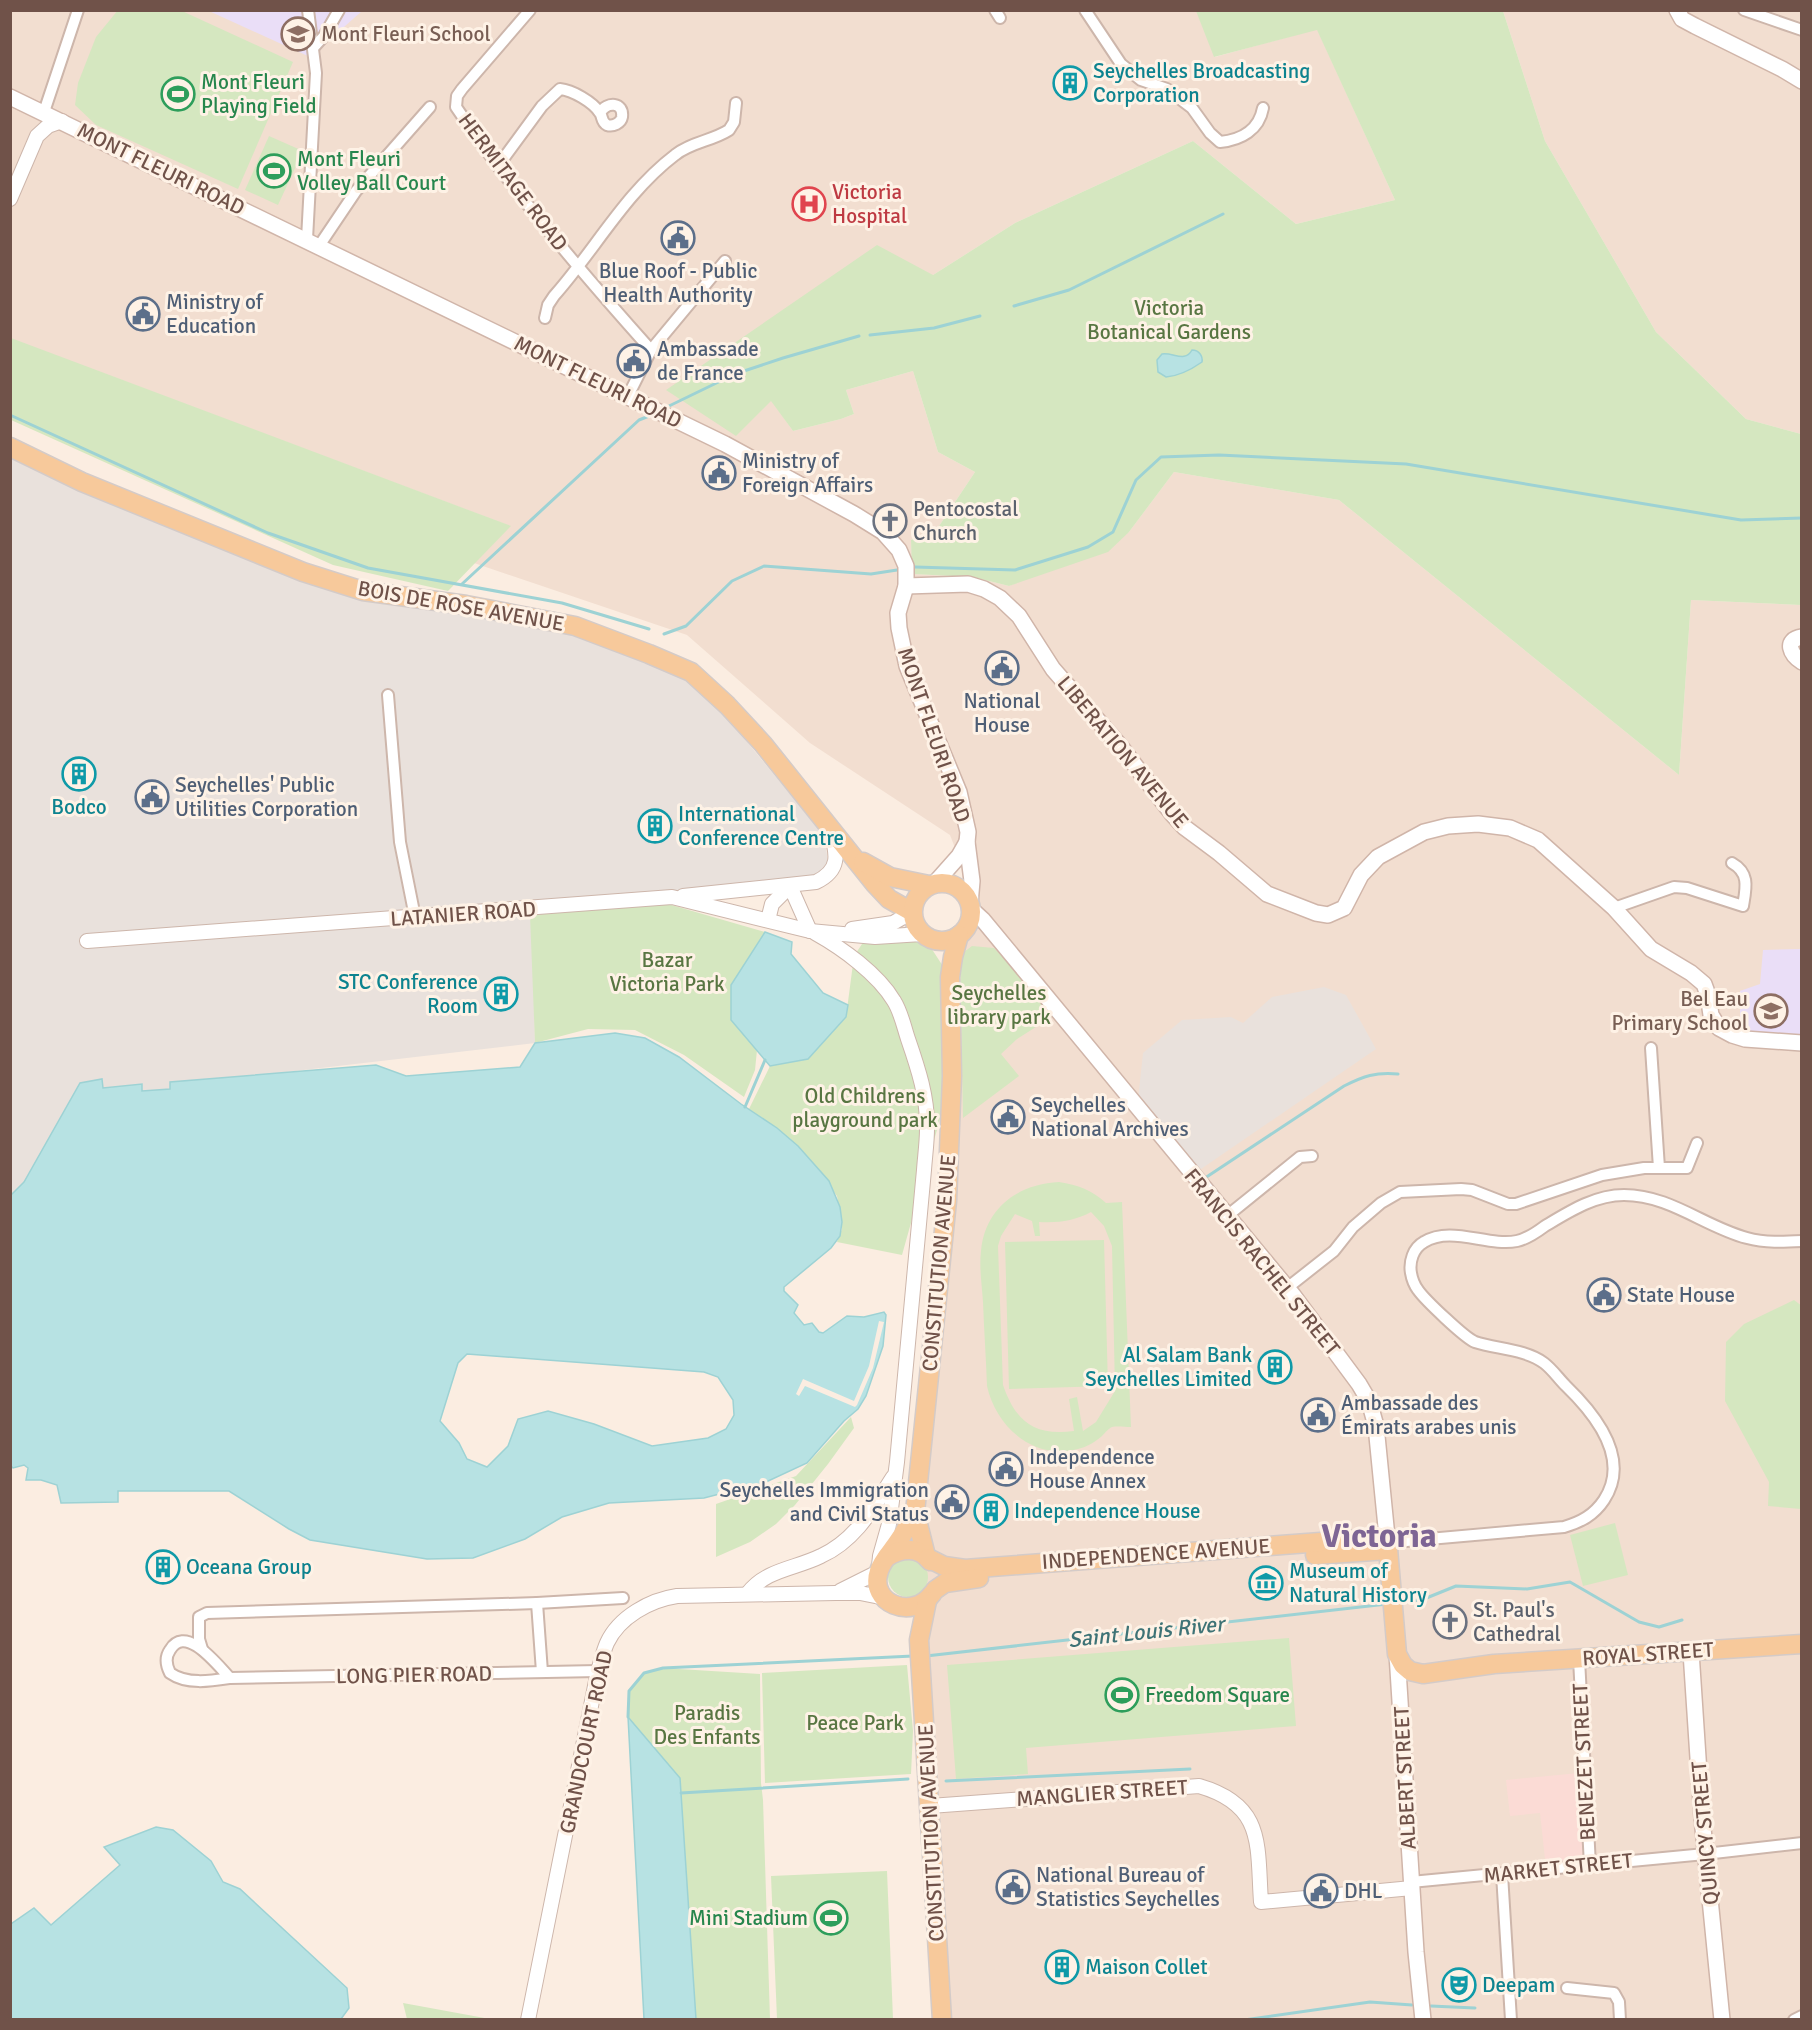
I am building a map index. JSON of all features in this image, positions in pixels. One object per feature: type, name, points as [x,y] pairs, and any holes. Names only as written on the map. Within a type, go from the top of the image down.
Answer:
[{"type":"main road","points":[[1677,10],[1682,19],[1802,81]]},
{"type":"main road","name":"MONT FLEURI ROAD","points":[[10,97],[725,444],[854,514],[882,532],[899,550],[906,566],[906,586],[898,613],[899,628],[907,666],[959,792],[968,832],[967,842],[972,881],[970,906]]},
{"type":"main road","name":"BOIS DE ROSE AVENUE","points":[[10,447],[82,482],[303,572],[363,591],[466,605],[575,626],[683,668],[705,684],[763,744],[831,831],[889,899],[912,912]]},
{"type":"main road","name":"LIBERATION AVENUE","points":[[906,586],[968,584],[984,589],[1000,598],[1019,616],[1053,669],[1121,747],[1173,815],[1184,827],[1267,894],[1316,913],[1328,915],[1344,908],[1361,875],[1378,857],[1424,832],[1448,826],[1478,824],[1510,828],[1538,840],[1614,908],[1651,948],[1704,984],[1711,1015],[1719,1028],[1745,1039],[1802,1044]]},
{"type":"main road","points":[[1802,637],[1794,640],[1790,651],[1802,662]]},
{"type":"main road","points":[[932,884],[944,883],[960,889],[970,906],[969,924],[960,935],[951,940],[931,939],[922,934],[917,928],[912,912],[917,896],[959,856],[967,842]]},
{"type":"main road","name":"BOIS DE ROSE AVENUE","points":[[849,852],[875,870],[890,877],[932,884]]},
{"type":"main road","name":"FRANCIS RACHEL STREET","points":[[970,906],[1287,1288],[1347,1368],[1368,1401],[1376,1425],[1390,1543]]},
{"type":"main road","name":"CONSTITUTION AVENUE","points":[[922,934],[941,959],[950,977]]},
{"type":"main road","name":"CONSTITUTION AVENUE","points":[[927,1557],[915,1512],[947,1201],[952,1076],[950,977],[960,935]]},
{"type":"main road","name":"CONSTITUTION AVENUE","points":[[881,1567],[900,1540],[915,1512]]},
{"type":"main road","name":"INDEPENDENCE AVENUE","points":[[927,1557],[944,1566],[965,1569],[1390,1543]]},
{"type":"main road","name":"INDEPENDENCE AVENUE","points":[[931,1596],[945,1583],[967,1578],[1390,1543]]},
{"type":"main road","name":"ALBERT STREET","points":[[1390,1543],[1420,2017]]},
{"type":"main road","points":[[890,1602],[906,1608],[917,1607],[931,1596],[937,1579],[935,1567],[927,1557],[917,1551],[906,1549],[896,1552],[881,1567],[879,1586],[890,1602],[919,1643]]},
{"type":"main road","name":"CONSTITUTION AVENUE","points":[[931,1596],[919,1643],[942,2019]]},
{"type":"main road","name":"ROYAL STREET","points":[[1423,1674],[1494,1664],[1802,1644]]},
{"type":"main road","name":"QUINCY STREET","points":[[1691,1652],[1705,1854],[1722,2017]]},
{"type":"main road","points":[[1397,1654],[1402,1665],[1410,1671],[1423,1674]]},
{"type":"main road","points":[[1401,1703],[1404,1690],[1423,1674]]},
{"type":"street","points":[[37,136],[38,110],[78,10]]},
{"type":"street","points":[[308,10],[316,73],[313,243]]},
{"type":"street","points":[[314,47],[324,36],[339,10]]},
{"type":"street","name":"HERMITAGE ROAD","points":[[530,10],[457,96],[456,107],[498,166],[578,268],[651,350]]},
{"type":"street","points":[[1084,10],[1121,64],[1141,80],[1167,88],[1192,108],[1210,133],[1220,142],[1234,140],[1248,132],[1261,121],[1263,108]]},
{"type":"street","points":[[1744,10],[1802,30]]},
{"type":"street","points":[[498,166],[542,106],[560,89],[581,96],[600,113]]},
{"type":"street","points":[[544,318],[554,296],[578,268],[623,206],[657,170],[677,153],[729,130],[734,122],[736,103]]},
{"type":"street","points":[[313,243],[430,107]]},
{"type":"street","points":[[10,199],[37,136],[48,126],[62,121]]},
{"type":"street","points":[[628,396],[651,350],[725,261]]},
{"type":"street","points":[[388,695],[400,842],[415,917]]},
{"type":"street","points":[[672,897],[816,882],[829,874],[837,854],[831,831]]},
{"type":"street","points":[[1614,908],[1674,887],[1687,888],[1743,906],[1745,875],[1743,870],[1732,863]]},
{"type":"street","points":[[768,920],[772,904],[790,886]]},
{"type":"street","points":[[790,886],[810,931],[835,944],[855,960],[881,984],[894,1001],[919,1072],[927,1127],[896,1473],[889,1524],[879,1556],[881,1567],[836,1593]]},
{"type":"street","name":"LATANIER ROAD","points":[[87,941],[672,897],[810,931],[875,937],[922,934]]},
{"type":"street","name":"LATANIER ROAD","points":[[835,932],[893,923],[912,912]]},
{"type":"street","points":[[1651,1048],[1659,1168]]},
{"type":"street","points":[[1287,1288],[1334,1251],[1353,1227],[1381,1203],[1400,1192],[1461,1189],[1508,1204],[1516,1204],[1602,1175],[1644,1168],[1687,1168],[1697,1143]]},
{"type":"street","points":[[1227,1216],[1300,1157],[1312,1156]]},
{"type":"street","points":[[1390,1543],[1564,1527],[1583,1521],[1599,1507],[1611,1489],[1614,1476],[1614,1464],[1609,1445],[1586,1406],[1543,1362],[1523,1354],[1472,1341],[1419,1291],[1411,1275],[1411,1261],[1414,1251],[1422,1242],[1436,1236],[1507,1242],[1521,1240],[1580,1206],[1605,1197],[1624,1195],[1651,1198],[1748,1238],[1780,1242],[1802,1241]]},
{"type":"street","points":[[747,1594],[762,1578],[822,1556],[854,1534],[896,1473]]},
{"type":"street","name":"GRANDCOURT ROAD","points":[[528,2017],[598,1671],[608,1641],[619,1626],[628,1617],[652,1603],[686,1595],[860,1593],[890,1602]]},
{"type":"street","points":[[230,1678],[202,1650],[199,1639],[199,1617],[207,1613],[537,1603],[623,1598]]},
{"type":"street","points":[[537,1603],[542,1672]]},
{"type":"street","name":"LONG PIER ROAD","points":[[202,1650],[184,1641],[173,1646],[167,1658],[167,1668],[176,1677],[190,1680],[598,1671]]},
{"type":"street","name":"BENEZET STREET","points":[[1579,1659],[1590,1865]]},
{"type":"street","name":"MANGLIER STREET","points":[[930,1806],[1199,1786],[1216,1791],[1237,1803],[1251,1822],[1257,1843],[1261,1902],[1411,1885]]},
{"type":"street","name":"MARKET STREET","points":[[1411,1885],[1802,1843]]},
{"type":"street","points":[[1502,1874],[1511,2019]]},
{"type":"street","points":[[1567,1988],[1614,1993],[1619,2002],[1620,2019]]},
{"type":"street","points":[[1794,2019],[1802,2016]]},
{"type":"shaded area","points":[[1196,10],[1215,57],[1317,29],[1395,200],[1296,224],[1193,141],[1015,223],[933,275],[772,401],[793,431],[854,414],[846,390],[913,371],[938,452],[975,472],[939,526],[911,540],[913,574],[973,577],[1009,586],[1129,532],[1174,472],[1339,500],[1679,775],[1691,600],[1801,605],[1801,2019],[935,2019],[921,1793],[911,1572],[947,1216],[952,944],[978,907],[950,835],[810,743],[687,635],[474,563],[510,526],[11,339],[10,11]]},
{"type":"shaded area","name":"Mont Fleuri School","points":[[209,11],[362,11],[310,57]]},
{"type":"shaded area","points":[[1503,11],[1801,11],[1801,434],[1746,419],[1656,332],[1545,141]]},
{"type":"shaded area","points":[[11,459],[63,483],[200,535],[304,580],[573,633],[682,675],[721,710],[825,837],[828,865],[820,878],[678,890],[668,904],[534,995],[535,1043],[269,1074],[170,1082],[170,1089],[142,1091],[141,1084],[103,1088],[102,1079],[24,1182],[11,1195]]},
{"type":"shaded area","name":"Bel Eau Primary School","points":[[1801,949],[1801,1035],[1740,1032],[1740,991],[1760,984],[1763,950]]},
{"type":"shaded area","points":[[1324,987],[1346,995],[1376,1049],[1198,1171],[1138,1100],[1143,1053],[1182,1020],[1231,1017],[1243,1023],[1272,997]]},
{"type":"shaded area","points":[[1579,1773],[1588,1864],[1546,1868],[1540,1813],[1510,1816],[1506,1780]]},
{"type":"green space","name":"Mont Fleuri Playing Field","points":[[118,10],[182,11],[293,62],[238,189],[96,125],[75,105],[78,83],[96,37]]},
{"type":"green space","name":"Victoria Botanical Gardens","points":[[1196,11],[1503,11],[1545,141],[1656,332],[1746,419],[1801,434],[1801,605],[1691,600],[1679,775],[1339,500],[1174,472],[1129,532],[1108,552],[1009,586],[973,577],[912,574],[911,540],[939,526],[975,472],[938,452],[913,371],[846,390],[854,414],[793,431],[771,401],[736,436],[666,390],[877,245],[933,275],[1015,223],[1193,141],[1296,224],[1395,200],[1317,30],[1214,57]]},
{"type":"green space","name":"Mont Fleuri Volley Ball Court","points":[[269,136],[303,151],[278,205],[245,190]]},
{"type":"green space","points":[[11,338],[511,526],[448,591],[333,565],[11,420]]},
{"type":"green space","name":"Bazar Victoria Park","points":[[668,904],[765,932],[731,985],[731,1020],[757,1050],[755,1070],[744,1097],[684,1055],[635,1030],[588,1029],[535,1043],[530,915]]},
{"type":"green space","name":"Old Childrens playground park","points":[[922,934],[950,977],[952,1076],[902,1255],[837,1242],[842,1222],[837,1196],[798,1146],[749,1109],[770,1066],[808,1059],[846,1017],[854,956],[866,938]]},
{"type":"green space","name":"Seychelles library park","points":[[972,946],[994,948],[1058,1013],[1017,1039],[1001,1054],[1019,1076],[963,1118],[960,955]]},
{"type":"green space","points":[[1059,1182],[1072,1185],[1090,1191],[1106,1203],[1122,1202],[1131,1427],[1112,1427],[1088,1446],[1062,1451],[1046,1450],[1019,1437],[999,1415],[987,1386],[980,1264],[984,1236],[989,1222],[1006,1201],[1017,1193],[1044,1184]],"holes":[[[1091,1212],[1104,1226],[1112,1246],[1115,1391],[1096,1422],[1083,1431],[1077,1397],[1069,1399],[1074,1431],[1060,1432],[1037,1428],[1028,1424],[1021,1417],[1008,1398],[1003,1385],[998,1246],[1001,1236],[1015,1214],[1032,1221],[1035,1236],[1040,1236],[1039,1222],[1066,1221]]]},
{"type":"green space","points":[[1104,1240],[1108,1386],[1009,1389],[1005,1242]]},
{"type":"green space","points":[[1794,1300],[1802,1306],[1801,1509],[1768,1506],[1769,1482],[1725,1401],[1726,1342],[1744,1324]]},
{"type":"green space","points":[[851,1417],[854,1428],[795,1505],[776,1524],[750,1542],[716,1557],[716,1504],[796,1476]]},
{"type":"green space","points":[[1615,1523],[1628,1575],[1583,1586],[1570,1535]]},
{"type":"green space","points":[[908,1557],[922,1563],[928,1577],[922,1591],[908,1597],[894,1591],[888,1577],[894,1563]]},
{"type":"green space","name":"Freedom Square","points":[[1289,1638],[1296,1726],[1026,1748],[1028,1774],[956,1779],[947,1665]]},
{"type":"green space","name":"Peace Park","points":[[907,1665],[913,1731],[911,1774],[765,1783],[762,1673]]},
{"type":"green space","name":"Paradis Des Enfants","points":[[663,1668],[760,1674],[761,1783],[770,2019],[696,2019],[680,1778],[628,1717],[629,1691],[644,1673]]},
{"type":"green space","name":"Mini Stadium","points":[[887,1871],[893,2019],[777,2019],[771,1876]]},
{"type":"green space","points":[[403,2003],[490,2019],[407,2019]]},
{"type":"water","points":[[1192,350],[1200,354],[1202,362],[1185,372],[1171,376],[1166,377],[1158,372],[1157,360],[1162,354],[1186,356]]},
{"type":"water","points":[[765,932],[792,942],[791,954],[823,993],[848,1005],[846,1017],[808,1059],[770,1066],[731,1020],[731,985]]},
{"type":"water","points":[[615,1033],[645,1038],[679,1057],[777,1128],[798,1146],[829,1181],[840,1207],[842,1222],[840,1236],[831,1248],[784,1287],[784,1291],[798,1305],[794,1313],[804,1325],[812,1323],[819,1332],[823,1333],[847,1316],[864,1317],[884,1312],[886,1315],[883,1346],[866,1396],[858,1409],[844,1421],[807,1463],[766,1482],[704,1498],[609,1503],[562,1517],[525,1539],[473,1558],[427,1559],[310,1540],[229,1491],[118,1491],[118,1502],[61,1503],[57,1485],[41,1480],[26,1480],[28,1468],[24,1465],[13,1468],[11,1466],[11,1195],[24,1182],[80,1083],[102,1079],[103,1088],[142,1084],[142,1091],[170,1089],[170,1082],[376,1065],[406,1076],[520,1067],[535,1043]],"holes":[[[467,1354],[704,1372],[718,1377],[733,1400],[734,1415],[726,1429],[708,1438],[652,1446],[594,1424],[548,1411],[518,1419],[508,1446],[487,1467],[467,1459],[459,1443],[440,1421],[458,1363]]]},
{"type":"water","points":[[628,1717],[680,1778],[696,2019],[644,2019]]},
{"type":"water","points":[[156,1827],[173,1830],[211,1861],[223,1882],[240,1889],[347,1988],[349,2008],[341,2019],[11,2019],[11,1924],[34,1908],[51,1925],[120,1865],[104,1847]]},
{"type":"pier","points":[[879,1321],[884,1322],[873,1368],[855,1407],[805,1386],[799,1396],[796,1394],[803,1379],[854,1401],[869,1366]]},
{"type":"waterway","points":[[1014,306],[1069,290],[1223,214]]},
{"type":"waterway","points":[[870,335],[934,328],[980,316]]},
{"type":"waterway","points":[[669,406],[735,374],[859,336]]},
{"type":"waterway","points":[[10,415],[268,533],[368,568],[562,603],[649,629]]},
{"type":"waterway","points":[[462,584],[639,420],[649,416]]},
{"type":"waterway","points":[[915,567],[1015,570],[1088,547],[1113,532],[1136,480],[1161,457],[1219,455],[1406,464],[1741,520],[1802,518]]},
{"type":"waterway","points":[[664,634],[686,626],[732,581],[764,566],[871,574],[897,570]]},
{"type":"waterway","points":[[745,1107],[765,1060]]},
{"type":"waterway","points":[[1202,1180],[1344,1086],[1370,1076],[1398,1074]]},
{"type":"waterway","name":"Saint Louis River","points":[[1400,1603],[1424,1599],[1456,1586],[1527,1589],[1570,1582],[1639,1622],[1659,1627],[1682,1620]]},
{"type":"waterway","name":"Saint Louis River","points":[[926,1656],[1387,1604]]},
{"type":"waterway","name":"Saint Louis River","points":[[628,1717],[629,1691],[644,1673],[663,1668],[913,1656]]},
{"type":"waterway","points":[[946,1781],[1190,1769]]},
{"type":"waterway","points":[[681,1793],[908,1779]]},
{"type":"waterway","points":[[1244,2020],[1370,2002],[1412,2005]]},
{"type":"waterway","points":[[1431,2006],[1475,2008]]},
{"type":"place","name":"Mont Fleuri School","points":[[298,34]]},
{"type":"place","name":"Seychelles Broadcasting Corporation","points":[[1070,83]]},
{"type":"place","name":"Mont Fleuri Playing Field","points":[[178,94]]},
{"type":"place","name":"Mont Fleuri Volley Ball Court","points":[[274,171]]},
{"type":"place","name":"Victoria Hospital","points":[[809,204]]},
{"type":"place","name":"Blue Roof - Public Health Authority","points":[[678,238]]},
{"type":"place","name":"Ministry of Education","points":[[143,314]]},
{"type":"place","name":"Ambassade de France","points":[[634,361]]},
{"type":"place","name":"Ministry of Foreign Affairs","points":[[719,473]]},
{"type":"place","name":"Pentocostal Church","points":[[890,521]]},
{"type":"place","name":"National House","points":[[1002,668]]},
{"type":"place","name":"Bodco","points":[[79,774]]},
{"type":"place","name":"Seychelles' Public Utilities Corporation","points":[[152,797]]},
{"type":"place","name":"International Conference Centre","points":[[655,826]]},
{"type":"place","name":"STC Conference Room","points":[[501,994]]},
{"type":"place","name":"Bel Eau Primary School","points":[[1771,1011]]},
{"type":"place","name":"Seychelles National Archives","points":[[1008,1117]]},
{"type":"place","name":"State House","points":[[1604,1295]]},
{"type":"place","name":"Al Salam Bank Seychelles Limited","points":[[1275,1367]]},
{"type":"place","name":"Ambassade des Émirats arabes unis","points":[[1318,1415]]},
{"type":"place","name":"Independence House Annex","points":[[1006,1469]]},
{"type":"place","name":"Seychelles Immigration and Civil Status","points":[[952,1502]]},
{"type":"place","name":"Independence House","points":[[991,1511]]},
{"type":"place","name":"Oceana Group","points":[[163,1567]]},
{"type":"place","name":"Museum of Natural History","points":[[1266,1583]]},
{"type":"place","name":"St. Paul's Cathedral","points":[[1450,1622]]},
{"type":"place","name":"Freedom Square","points":[[1122,1695]]},
{"type":"place","name":"National Bureau of Statistics Seychelles","points":[[1013,1887]]},
{"type":"place","name":"DHL","points":[[1321,1891]]},
{"type":"place","name":"Mini Stadium","points":[[831,1918]]},
{"type":"place","name":"Maison Collet","points":[[1062,1967]]},
{"type":"place","name":"Deepam","points":[[1459,1985]]},
{"type":"district","name":"Victoria","points":[[1379,1535]]}]
